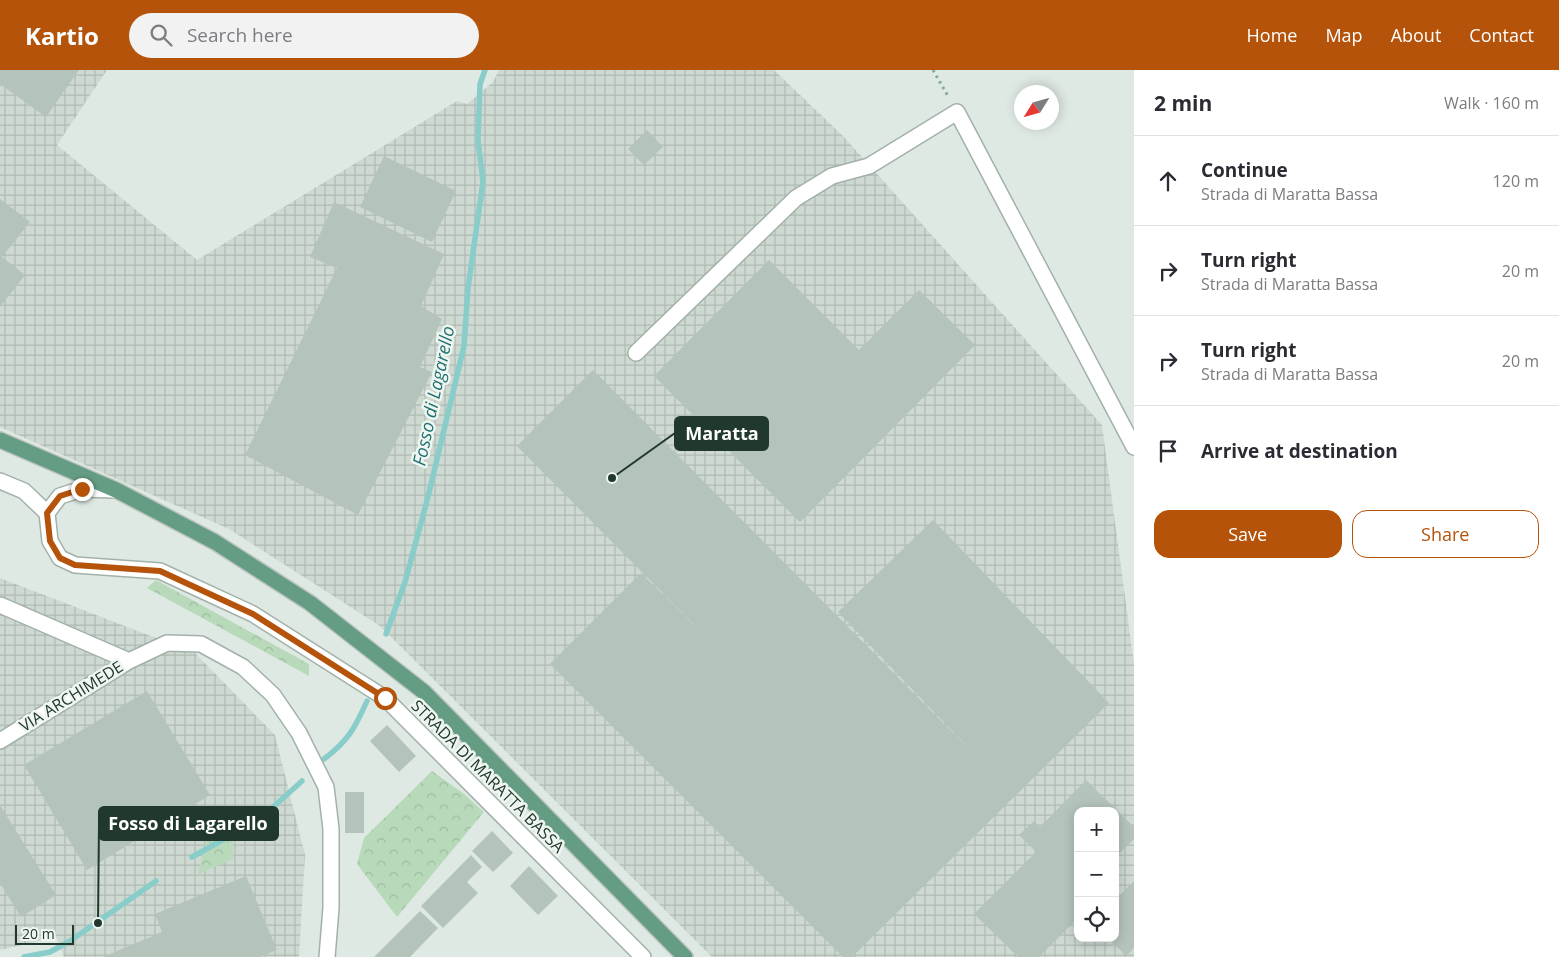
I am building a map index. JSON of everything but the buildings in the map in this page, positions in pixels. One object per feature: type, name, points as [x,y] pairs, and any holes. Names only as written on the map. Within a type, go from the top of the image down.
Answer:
[{"type":"main road","name":"STRADA DI MARATTA BASSA","points":[[0,440],[116,490],[215,542],[310,603],[424,692],[685,957]]},
{"type":"street","points":[[636,353],[796,198],[832,176],[869,166],[957,112],[1134,447]]},
{"type":"street","points":[[0,481],[24,490],[47,513]]},
{"type":"street","name":"STRADA DI MARATTA BASSA","points":[[116,490],[82,489],[60,496],[47,513],[50,541],[60,558],[75,565],[160,571],[253,614],[385,698],[643,957]]},
{"type":"street","name":"VIA ARCHIMEDE","points":[[0,605],[128,662]]},
{"type":"street","points":[[128,662],[166,643],[201,644],[249,672],[273,695],[299,733],[326,787],[332,829],[331,908],[327,957]]},
{"type":"street","name":"VIA ARCHIMEDE","points":[[0,741],[128,662]]},
{"type":"path","points":[[933,70],[957,112]]},
{"type":"shaded area","points":[[0,70],[107,70],[57,145],[197,260],[457,101],[467,104],[493,82],[499,70],[774,70],[844,137],[1102,425],[1134,664],[1134,957],[712,957],[380,626],[229,529],[0,427]]},
{"type":"shaded area","points":[[0,578],[195,653],[275,735],[305,855],[299,957],[64,957],[56,937],[0,950]]},
{"type":"green space","points":[[156,580],[309,664],[309,676],[147,588]]},
{"type":"green space","points":[[432,771],[464,794],[484,812],[397,917],[357,864],[364,838]]},
{"type":"green space","points":[[233,832],[233,859],[198,874],[206,841]]},
{"type":"waterway","name":"Fosso di Lagarello","points":[[386,634],[405,582],[428,497],[464,346],[468,288],[483,182],[478,140],[480,84],[485,70]]},
{"type":"waterway","points":[[324,759],[345,740],[359,719],[367,701]]},
{"type":"waterway","points":[[192,857],[260,819],[302,781]]},
{"type":"waterway","name":"Fosso di Lagarello","points":[[24,957],[50,952],[70,941],[156,881]]},
{"type":"place","name":"Maratta","points":[[612,478]]},
{"type":"place","name":"Fosso di Lagarello","points":[[98,923]]},
{"type":"route","points":[[82,489],[60,496],[47,513],[50,541],[60,558],[75,565],[160,571],[253,614],[385,698]]}]
